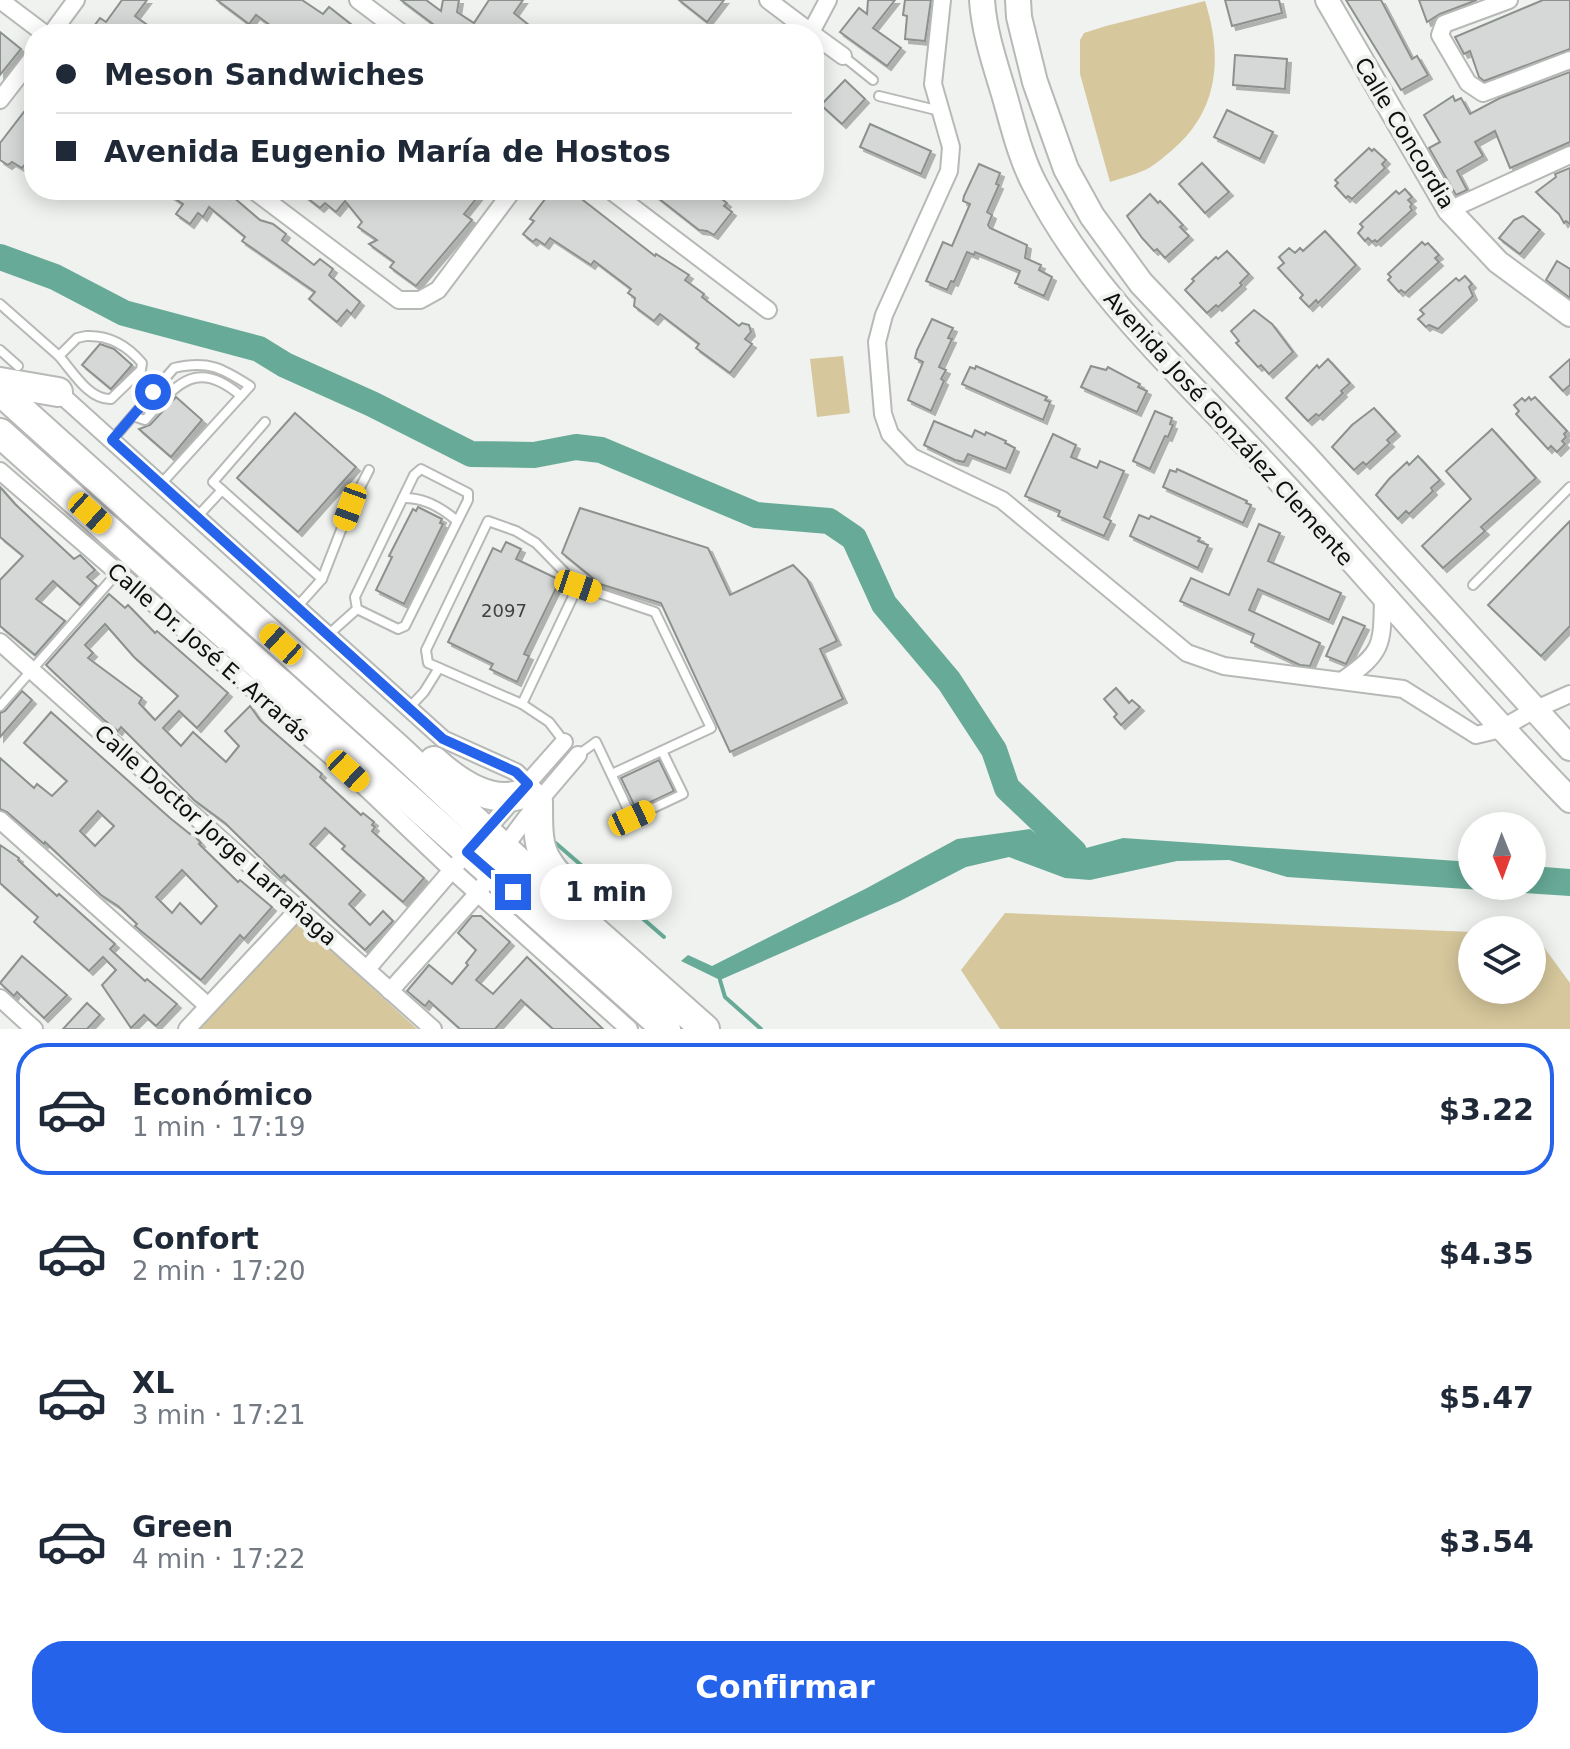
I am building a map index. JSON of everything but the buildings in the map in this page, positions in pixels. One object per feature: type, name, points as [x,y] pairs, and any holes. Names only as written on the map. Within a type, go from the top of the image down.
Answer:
[{"type":"highway","points":[[9,374],[67,400]]},
{"type":"highway","points":[[0,391],[398,749],[479,861],[613,948],[705,1029]]},
{"type":"highway","points":[[0,433],[666,1029]]},
{"type":"highway","points":[[398,749],[412,748],[433,760],[458,781],[487,794],[509,798],[532,794],[542,854],[555,872],[608,925],[613,948]]},
{"type":"main road","name":"Avenida José González Clemente","points":[[982,0],[994,61],[1020,150],[1034,183],[1075,253],[1104,292],[1273,473],[1501,729],[1570,800]]},
{"type":"main road","name":"Avenida José González Clemente","points":[[1018,0],[1019,17],[1035,82],[1066,169],[1092,216],[1141,283],[1308,459],[1570,748]]},
{"type":"street","points":[[0,0],[34,24]]},
{"type":"street","points":[[56,24],[76,0]]},
{"type":"street","points":[[358,0],[390,24]]},
{"type":"street","points":[[768,0],[800,24]]},
{"type":"street","points":[[817,24],[828,0]]},
{"type":"street","points":[[942,0],[933,84],[951,147],[949,171],[884,315],[877,342],[883,414],[890,434],[912,457],[1002,500],[1187,653],[1224,666],[1403,689],[1476,735],[1501,729],[1570,694]]},
{"type":"street","name":"Calle Concordia","points":[[1327,0],[1449,210],[1498,262],[1570,315]]},
{"type":"street","points":[[1509,0],[1444,24],[1440,35],[1468,83],[1483,93],[1570,60]]},
{"type":"street","points":[[824,42],[843,56]]},
{"type":"street","points":[[0,100],[24,69]]},
{"type":"street","points":[[1449,210],[1570,155]]},
{"type":"street","points":[[266,200],[399,300],[420,300],[438,290],[506,200]]},
{"type":"street","points":[[623,200],[768,310]]},
{"type":"street","points":[[67,400],[443,739],[516,772],[532,794]]},
{"type":"street","name":"Calle Dr. José E. Arrarás","points":[[0,471],[348,771],[479,861],[629,1029]]},
{"type":"street","points":[[1343,680],[1368,663],[1382,641],[1383,597]]},
{"type":"street","name":"Calle Doctor Jorge Larrañaga","points":[[0,642],[433,1029]]},
{"type":"street","points":[[390,991],[479,861],[532,794],[564,742]]},
{"type":"street","points":[[367,969],[479,861],[532,794],[578,755]]},
{"type":"street","points":[[0,820],[208,1006]]},
{"type":"street","points":[[187,1029],[298,910]]},
{"type":"street","points":[[0,998],[34,1029]]},
{"type":"lane","points":[[843,56],[873,80]]},
{"type":"lane","points":[[879,96],[941,111]]},
{"type":"lane","points":[[0,304],[59,356],[99,398],[116,396],[142,366],[140,359],[106,336],[77,338],[59,356]]},
{"type":"lane","points":[[0,350],[9,374]]},
{"type":"lane","points":[[112,440],[174,368],[189,364],[213,365],[250,386],[161,484]]},
{"type":"lane","points":[[133,416],[145,420],[175,386],[192,378],[211,378],[227,384],[241,396]]},
{"type":"lane","points":[[67,400],[90,392]]},
{"type":"lane","points":[[265,422],[213,482],[322,579]]},
{"type":"lane","points":[[421,469],[468,493],[468,500],[405,626],[398,629],[357,609],[355,597],[414,475],[421,469]]},
{"type":"lane","points":[[297,607],[322,579],[350,507],[369,470]]},
{"type":"lane","points":[[1473,585],[1570,487]]},
{"type":"lane","points":[[197,517],[222,490]]},
{"type":"lane","points":[[403,498],[419,498],[457,521]]},
{"type":"lane","points":[[612,774],[711,728],[663,626],[655,612],[578,586],[536,543],[516,531],[488,521],[426,650],[428,663],[522,704],[549,722],[578,755],[596,742],[632,818],[683,794],[662,751]]},
{"type":"lane","points":[[0,706],[118,572]]},
{"type":"lane","points":[[522,704],[578,586]]},
{"type":"lane","points":[[328,635],[357,609]]},
{"type":"lane","points":[[409,708],[439,668]]},
{"type":"shaded area","points":[[1205,1],[1211,23],[1215,66],[1206,105],[1183,140],[1158,162],[1141,172],[1110,182],[1080,74],[1080,40],[1084,33],[1106,26]]},
{"type":"shaded area","points":[[843,356],[850,413],[817,417],[810,359]]},
{"type":"shaded area","points":[[1030,829],[1064,854],[1123,838],[1458,861],[1458,888],[1287,877],[1229,860],[1177,861],[1090,880],[1065,878],[1009,857],[966,867],[900,901],[720,980],[681,961],[688,955],[712,966],[957,839]]},
{"type":"shaded area","points":[[1546,867],[1570,869],[1570,896],[1546,894]]},
{"type":"shaded area","points":[[1005,913],[1458,931],[1458,1004],[1546,1004],[1546,950],[1570,983],[1570,1029],[1000,1029],[961,970]]},
{"type":"shaded area","points":[[296,918],[417,1029],[195,1029]]},
{"type":"waterway","points":[[0,257],[55,277],[124,313],[259,349],[285,365],[471,454],[534,455],[576,447],[601,450],[756,515],[829,521],[854,538],[884,604],[949,681],[994,750],[1007,788],[1074,852]]},
{"type":"waterway","points":[[551,839],[664,937]]},
{"type":"waterway","points":[[720,980],[725,997],[761,1029]]},
{"type":"route","points":[[153,392],[112,440],[443,739],[516,772],[528,784],[467,852],[513,892]]}]
